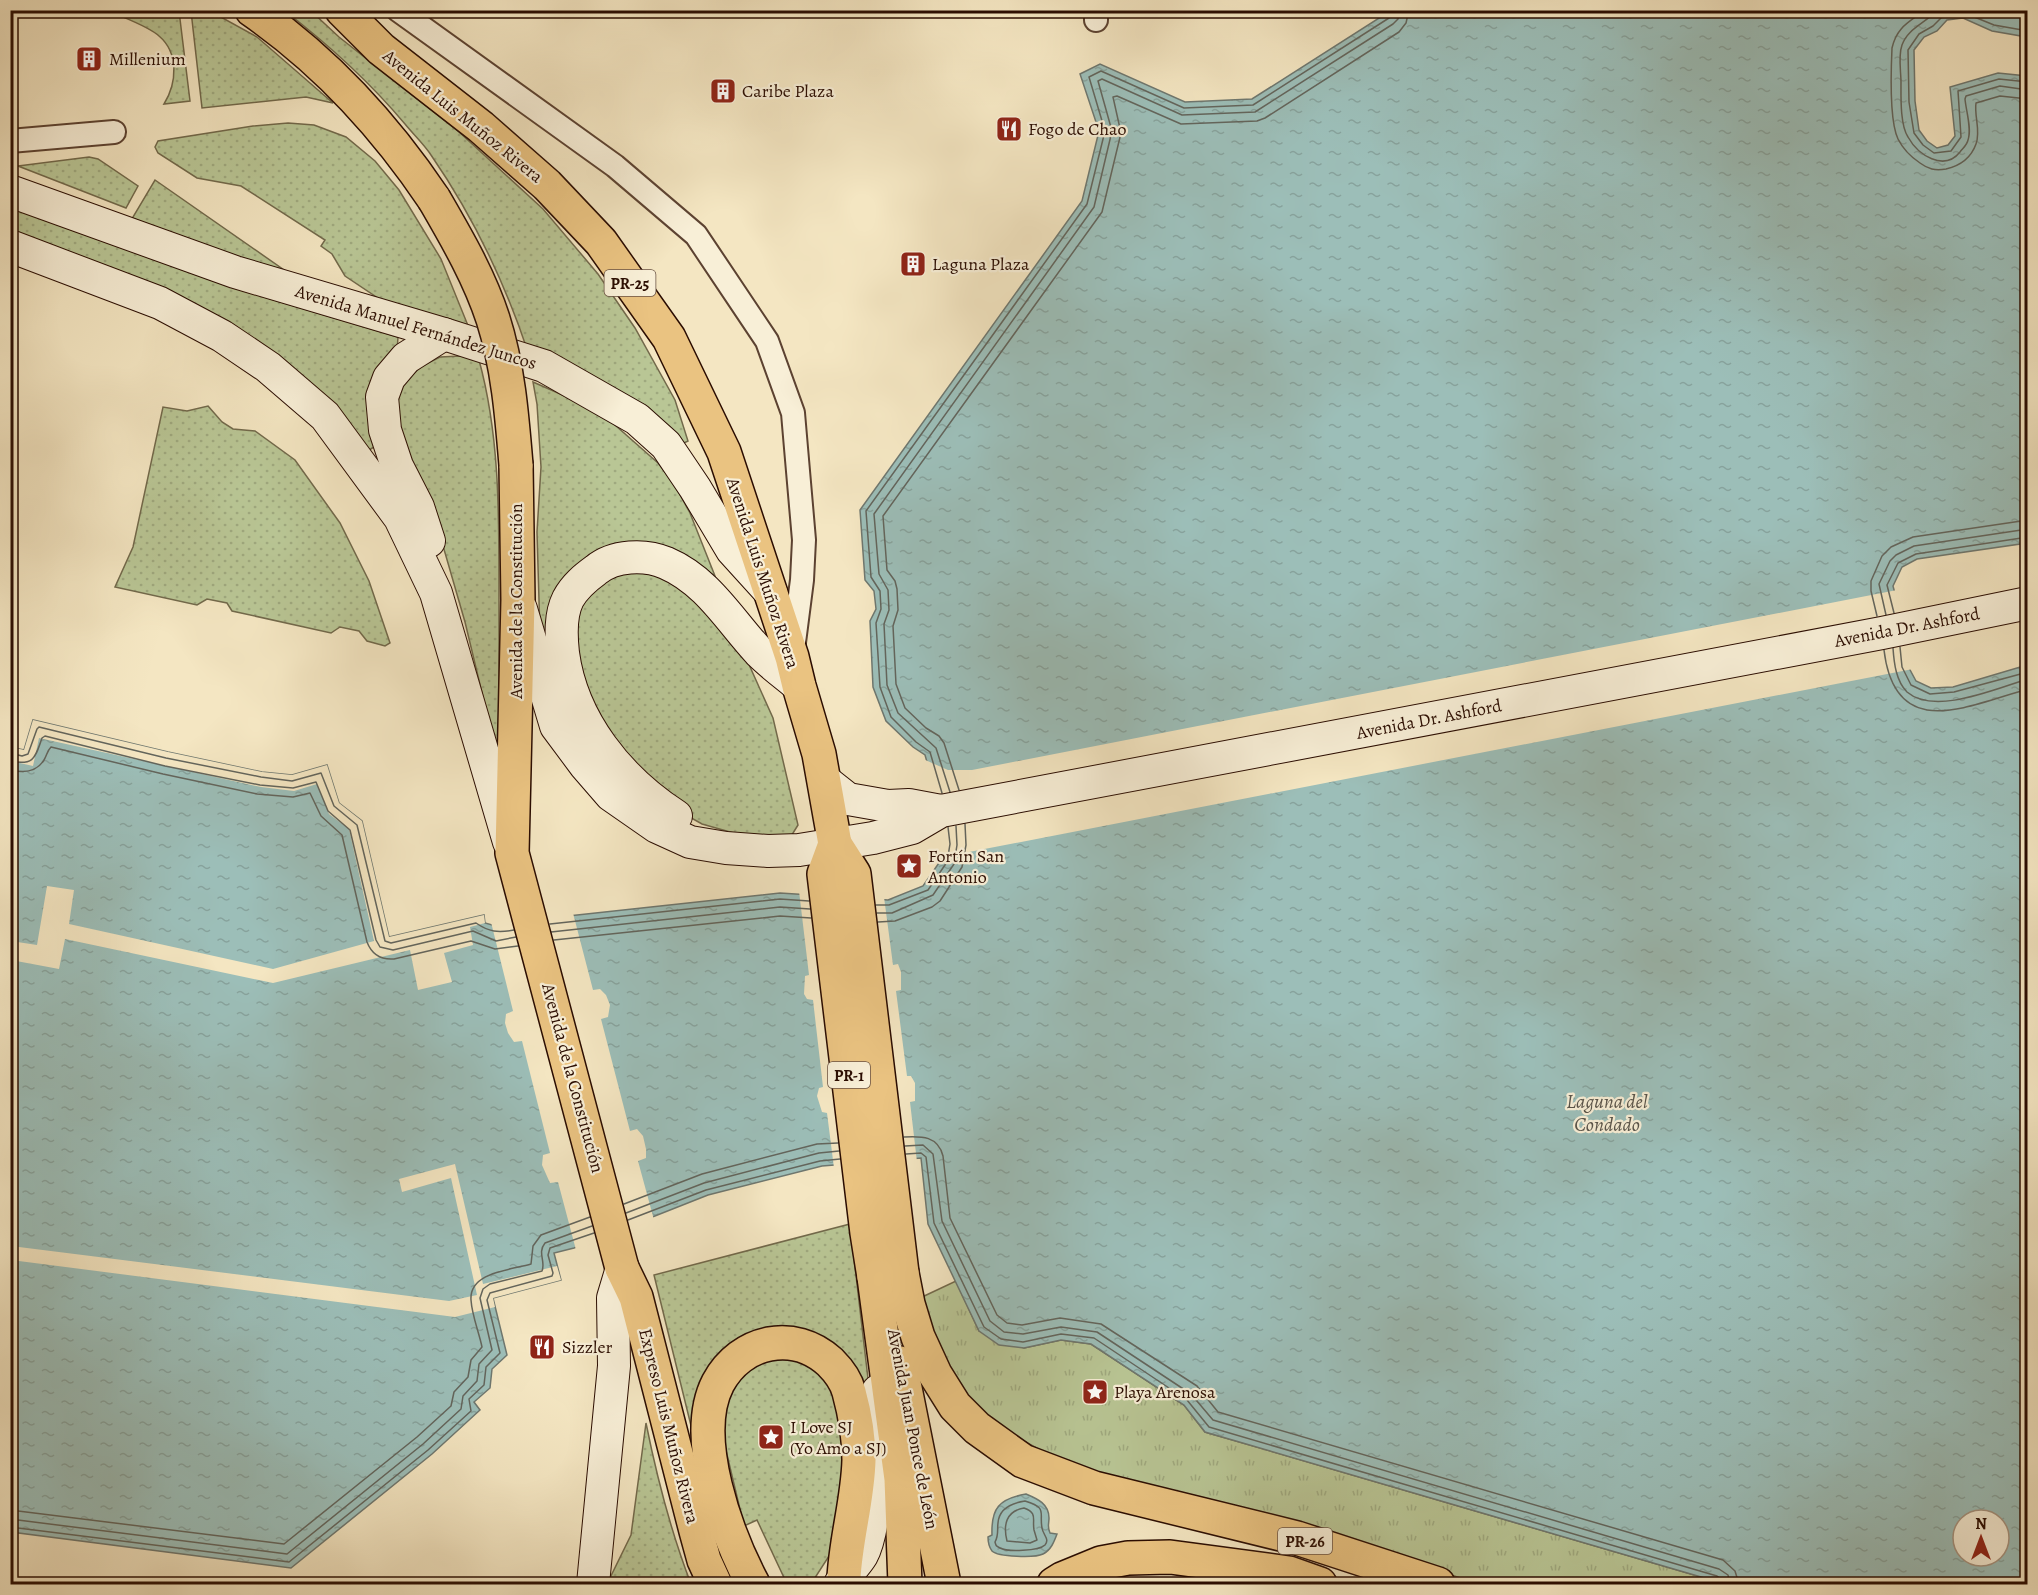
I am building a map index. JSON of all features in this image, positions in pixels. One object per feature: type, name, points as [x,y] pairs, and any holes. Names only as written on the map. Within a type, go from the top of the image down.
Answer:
[{"type":"main road","name":"Avenida de la Constitución","points":[[252,10],[299,45],[383,129],[434,199],[468,258],[493,319],[506,375],[516,465],[518,600],[512,852],[622,1268]]},
{"type":"main road","name":"Avenida Luis Muñoz Rivera","points":[[342,10],[381,49],[480,127],[547,185],[601,242],[669,338],[724,452],[772,595],[819,754],[838,864],[867,1233],[888,1275]]},
{"type":"main road","name":"Avenida Manuel Fernández Juncos","points":[[10,191],[235,272],[544,366],[638,419],[666,446],[695,488],[732,550],[772,595]]},
{"type":"main road","points":[[10,246],[160,303],[222,336],[268,367],[325,416],[400,518],[436,593],[512,852]]},
{"type":"main road","points":[[436,593],[431,549],[418,507],[397,466],[385,430],[382,397],[389,378],[406,358],[444,334]]},
{"type":"main road","points":[[726,848],[657,803],[626,774],[597,741],[579,710],[566,673],[562,622],[567,600],[578,584],[603,564],[639,556],[665,563],[688,576],[711,594],[763,656],[795,672]]},
{"type":"main road","name":"Avenida Dr. Ashford","points":[[518,600],[556,726],[611,795],[657,827],[690,842],[726,848],[768,851],[838,864],[873,838],[912,828],[941,811],[2028,603]]},
{"type":"main road","points":[[824,780],[848,799],[888,806],[909,805],[941,811]]},
{"type":"main road","points":[[593,1584],[614,1366],[613,1298],[622,1268]]},
{"type":"main road","name":"Expreso Luis Muñoz Rivera","points":[[622,1268],[636,1296],[696,1531],[704,1560],[715,1584]]},
{"type":"main road","points":[[842,1581],[862,1554],[870,1531],[876,1483],[879,1407],[870,1306],[888,1275]]},
{"type":"main road","name":"PR-1","points":[[888,1275],[905,1584]]},
{"type":"main road","name":"Avenida Juan Ponce de León","points":[[888,1275],[890,1303],[907,1402],[944,1584]]},
{"type":"main road","name":"PR-26","points":[[888,1275],[908,1304],[918,1337],[935,1374],[955,1406],[986,1435],[1023,1461],[1094,1488],[1297,1538],[1438,1584]]},
{"type":"main road","points":[[746,1571],[726,1524],[718,1496],[709,1444],[711,1405],[718,1383],[733,1364],[759,1346],[774,1343],[809,1347],[820,1353],[840,1372],[849,1390],[856,1426],[859,1461],[842,1581]]},
{"type":"main road","points":[[1054,1584],[1101,1563],[1128,1558],[1170,1557],[1289,1573],[1320,1584]]},
{"type":"street","points":[[398,10],[615,166],[696,235],[767,341],[793,413],[804,540],[795,672]]},
{"type":"street","points":[[10,141],[114,132]]},
{"type":"green space","points":[[109,11],[179,11],[190,101],[164,104],[172,87],[174,68],[170,51],[159,36],[149,29]]},
{"type":"green space","points":[[191,11],[210,11],[257,37],[333,103],[306,97],[202,108]]},
{"type":"green space","points":[[285,11],[311,11],[339,37],[458,131],[543,209],[598,274],[635,328],[675,400],[688,441],[684,443],[528,352],[487,250],[461,202],[428,151],[362,78],[333,50]]},
{"type":"green space","points":[[288,123],[314,125],[346,137],[375,161],[399,190],[441,259],[469,328],[387,304],[345,276],[332,254],[321,246],[325,240],[241,186],[197,178],[158,153],[155,147],[158,141],[253,126]]},
{"type":"green space","points":[[89,157],[98,159],[138,186],[126,208],[18,166]]},
{"type":"green space","points":[[155,180],[300,281],[130,222]]},
{"type":"green space","points":[[10,202],[261,296],[398,337],[397,351],[371,383],[367,408],[374,447],[369,450],[142,282],[11,230]]},
{"type":"green space","points":[[461,356],[479,360],[491,415],[494,443],[499,556],[499,744],[495,747],[465,622],[437,525],[411,473],[396,406],[399,392],[405,381],[422,366],[440,357]]},
{"type":"green space","points":[[533,382],[599,411],[658,463],[673,482],[690,513],[715,576],[692,560],[655,546],[547,618],[545,634],[540,634],[537,532],[541,467],[537,404]]},
{"type":"green space","points":[[208,406],[222,422],[233,429],[255,431],[295,460],[340,523],[369,581],[390,643],[385,646],[367,641],[359,631],[340,627],[331,633],[232,611],[227,603],[207,599],[197,605],[115,587],[133,547],[163,407],[187,411]]},
{"type":"green space","points":[[629,571],[667,577],[704,605],[746,658],[773,718],[798,825],[790,838],[744,836],[702,824],[661,801],[625,766],[574,665],[578,603],[607,576]]},
{"type":"green space","points":[[850,1224],[872,1413],[854,1372],[744,1340],[695,1442],[654,1275]]},
{"type":"green space","points":[[956,1281],[979,1331],[1024,1348],[1061,1340],[1091,1344],[1184,1405],[1205,1432],[1725,1584],[1477,1584],[1324,1530],[1081,1469],[999,1427],[970,1401],[933,1338],[920,1298]]},
{"type":"green space","points":[[806,1357],[837,1394],[846,1461],[831,1553],[811,1584],[787,1584],[757,1520],[744,1526],[724,1442],[724,1409],[729,1393],[745,1372],[763,1358]]},
{"type":"green space","points":[[646,1423],[665,1505],[691,1584],[607,1584],[631,1535]]},
{"type":"water","name":"Laguna del Condado","points":[[1390,11],[2027,11],[2027,37],[1992,31],[1963,18],[1947,20],[1937,31],[1924,37],[1914,50],[1915,101],[1919,130],[1927,141],[1937,148],[1948,145],[1955,136],[1950,87],[1998,73],[2027,76],[2027,543],[1917,559],[1902,567],[1893,586],[1904,628],[1908,666],[1916,681],[1931,688],[1953,687],[2027,665],[2027,1584],[1725,1584],[1205,1432],[1184,1405],[1091,1344],[1061,1340],[1024,1348],[999,1345],[979,1331],[928,1224],[921,1158],[822,1166],[708,1195],[574,1248],[554,1253],[561,1280],[493,1298],[507,1355],[492,1369],[490,1388],[474,1402],[480,1410],[432,1454],[291,1568],[11,1532],[10,747],[24,750],[33,720],[262,772],[292,775],[327,765],[339,803],[362,821],[389,937],[484,915],[485,923],[499,927],[531,920],[780,893],[888,900],[923,886],[941,860],[944,844],[941,811],[925,755],[913,747],[886,721],[873,687],[870,621],[876,609],[874,591],[865,580],[860,510],[1082,201],[1099,131],[1080,74],[1100,64],[1185,102],[1252,99]]},
{"type":"water","points":[[1026,1494],[1039,1500],[1047,1509],[1049,1531],[1057,1534],[1053,1543],[1043,1554],[1032,1556],[1001,1555],[992,1551],[988,1537],[992,1535],[995,1511],[1003,1502]]},
{"type":"pier","points":[[1897,590],[1907,628],[1913,669],[938,858],[941,844],[938,812],[923,759],[948,770],[972,770]]},
{"type":"pier","points":[[33,720],[262,772],[292,775],[327,765],[339,803],[362,821],[389,937],[484,915],[485,923],[470,927],[473,945],[444,953],[452,982],[418,990],[410,950],[273,983],[65,939],[59,969],[11,960],[11,941],[37,945],[47,886],[74,890],[69,924],[273,969],[374,941],[349,829],[329,814],[317,784],[294,791],[261,787],[39,738],[33,766],[11,761],[11,747],[24,750]]},
{"type":"pier","points":[[799,891],[884,897],[893,965],[898,964],[901,972],[901,990],[896,991],[907,1076],[911,1076],[915,1083],[915,1101],[910,1102],[917,1162],[834,1168],[827,1113],[822,1112],[817,1096],[819,1088],[823,1087],[813,1000],[807,999],[804,994],[805,976],[809,975]]},
{"type":"pier","points":[[573,913],[593,990],[600,989],[606,995],[610,1005],[608,1017],[601,1019],[630,1131],[637,1129],[643,1136],[646,1158],[638,1161],[654,1220],[576,1250],[558,1182],[550,1183],[542,1165],[543,1155],[550,1153],[522,1041],[514,1042],[505,1023],[506,1014],[513,1011],[491,922],[499,924],[531,917]]},
{"type":"pier","points":[[455,1164],[483,1284],[557,1266],[561,1280],[493,1298],[495,1307],[455,1317],[11,1260],[11,1246],[449,1301],[477,1295],[451,1178],[402,1192],[399,1179]]},
{"type":"place","name":"Millenium","points":[[89,59]]},
{"type":"place","name":"Caribe Plaza","points":[[723,91]]},
{"type":"place","name":"Fogo de Chao","points":[[1009,129]]},
{"type":"place","name":"Laguna Plaza","points":[[913,264]]},
{"type":"place","name":"Fortín San Antonio","points":[[909,866]]},
{"type":"place","name":"Sizzler","points":[[542,1347]]},
{"type":"place","name":"Playa Arenosa","points":[[1095,1392]]},
{"type":"place","name":"I Love SJ (Yo Amo a SJ)","points":[[771,1437]]}]
